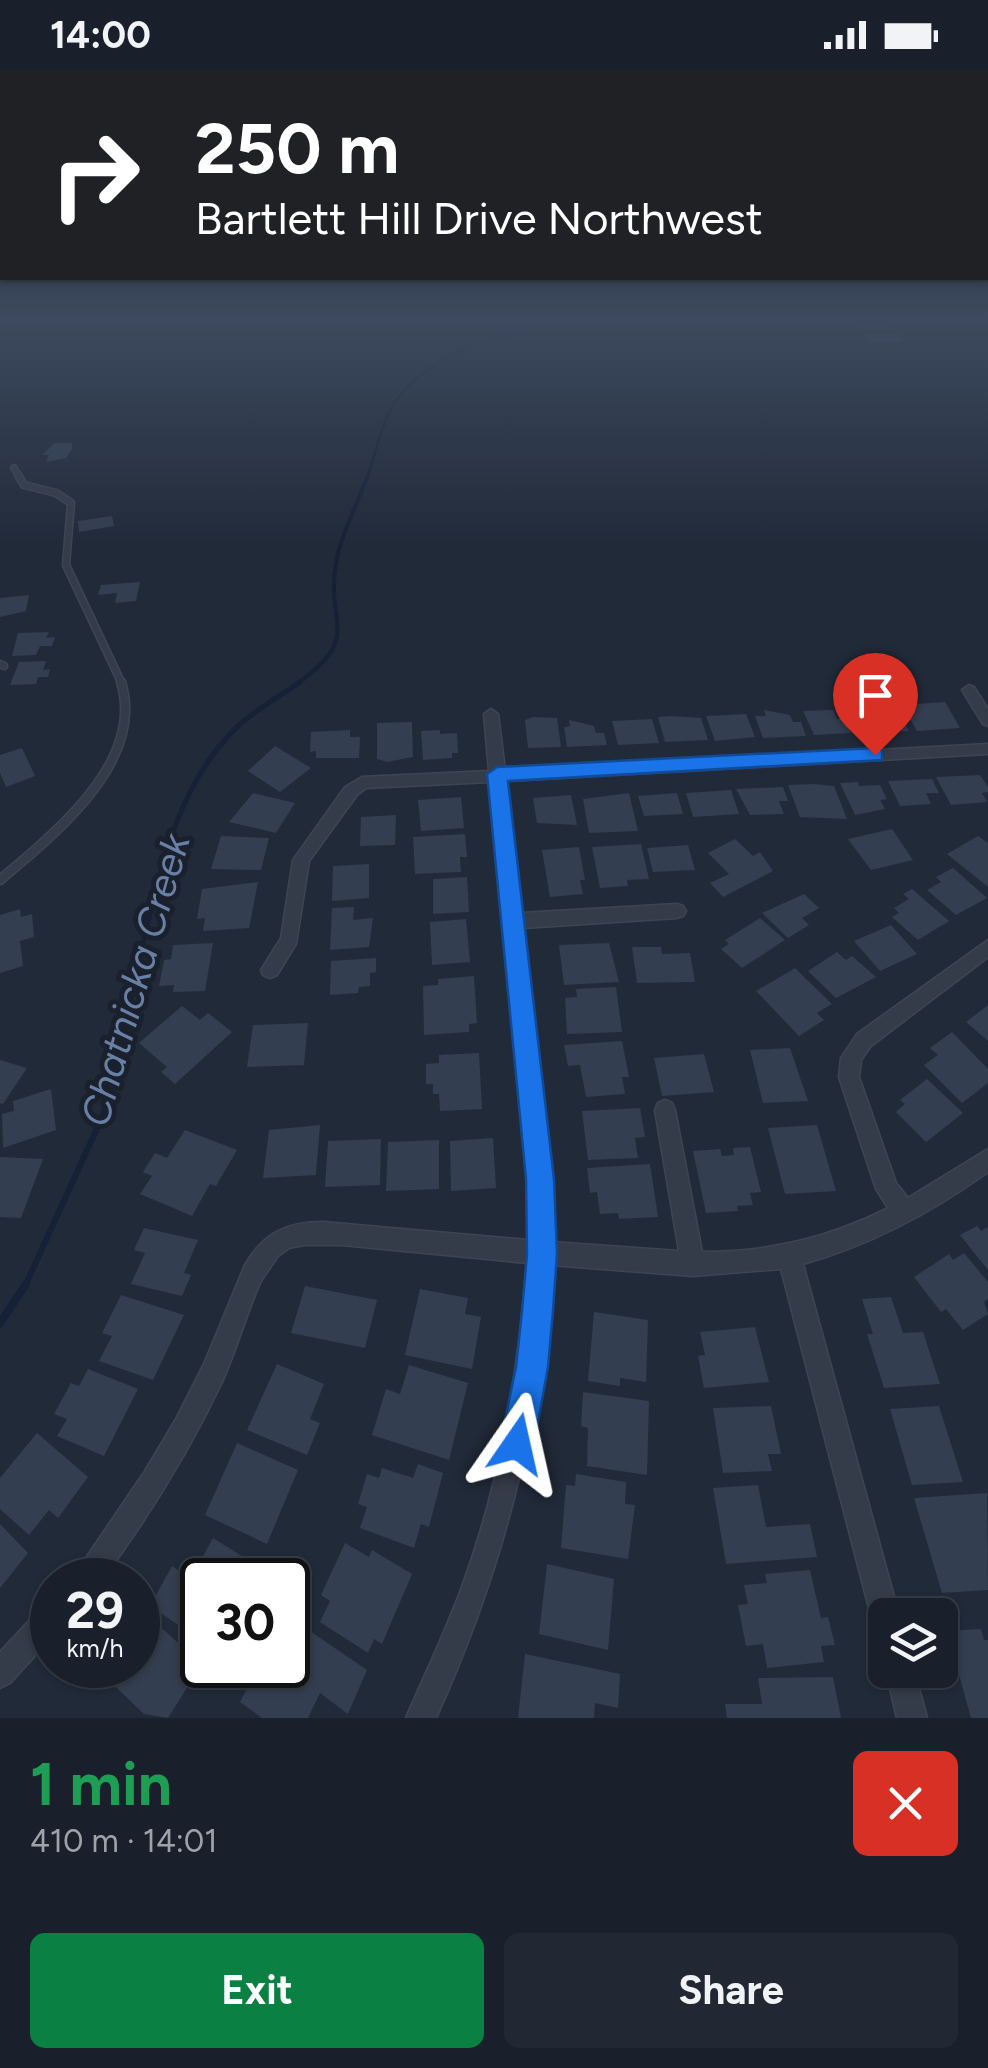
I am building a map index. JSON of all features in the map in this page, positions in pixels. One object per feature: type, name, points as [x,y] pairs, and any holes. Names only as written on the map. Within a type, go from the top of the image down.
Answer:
[{"type":"street","points":[[969,690],[988,721]]},
{"type":"street","points":[[420,1718],[470,1603],[500,1510],[532,1367],[542,1254],[540,1179],[491,714]]},
{"type":"street","points":[[270,970],[290,938],[301,860],[351,791],[362,783],[988,749]]},
{"type":"street","points":[[513,921],[678,911]]},
{"type":"street","points":[[906,1213],[887,1189],[849,1077],[851,1058],[864,1040],[988,946]]},
{"type":"street","points":[[666,1110],[693,1264]]},
{"type":"street","points":[[102,1558],[137,1511],[181,1440],[216,1366],[254,1269],[270,1248],[284,1238],[313,1233],[693,1264],[789,1256],[835,1243],[906,1213],[988,1159]]},
{"type":"street","points":[[789,1256],[880,1598]]},
{"type":"street","points":[[0,1673],[30,1641]]},
{"type":"street","points":[[904,1688],[912,1718]]},
{"type":"lane","points":[[0,880],[103,774],[120,748],[129,714],[122,685],[66,566],[75,524],[72,502],[56,493],[24,485],[14,468]]},
{"type":"building","points":[[54,443],[72,443],[72,449],[66,458],[46,462],[49,455],[42,455]]},
{"type":"building","points":[[112,516],[114,526],[79,532],[78,521]]},
{"type":"building","points":[[140,582],[136,601],[115,603],[117,593],[98,595],[101,585]]},
{"type":"building","points":[[29,595],[26,611],[0,617],[0,598]]},
{"type":"building","points":[[49,632],[46,638],[55,637],[52,646],[40,646],[36,655],[12,656],[18,633]]},
{"type":"building","points":[[46,661],[43,670],[50,669],[48,677],[38,677],[36,684],[10,685],[19,662]]},
{"type":"building","points":[[945,702],[960,728],[917,731],[902,705]]},
{"type":"building","points":[[895,705],[909,731],[865,733],[853,707]]},
{"type":"building","points":[[764,710],[790,715],[793,722],[801,722],[806,736],[763,738],[755,716],[766,716]]},
{"type":"building","points":[[833,710],[837,719],[844,718],[851,733],[814,735],[803,711]]},
{"type":"building","points":[[746,714],[755,737],[715,741],[706,716]]},
{"type":"building","points":[[658,717],[701,718],[708,740],[665,742]]},
{"type":"building","points":[[557,718],[561,747],[528,748],[525,720]]},
{"type":"building","points":[[652,719],[659,743],[618,745],[612,721]]},
{"type":"building","points":[[569,720],[594,726],[596,733],[604,733],[607,745],[567,747],[564,727],[570,726]]},
{"type":"building","points":[[412,722],[413,757],[387,762],[377,759],[377,723]]},
{"type":"building","points":[[350,730],[350,737],[360,737],[359,758],[316,758],[316,751],[310,752],[311,732]]},
{"type":"building","points":[[440,730],[440,734],[457,733],[458,753],[452,753],[452,758],[423,760],[421,731]]},
{"type":"building","points":[[275,746],[311,768],[280,792],[248,771]]},
{"type":"building","points":[[22,748],[35,776],[6,787],[0,773],[0,755]]},
{"type":"building","points":[[980,775],[988,787],[988,792],[982,793],[987,802],[951,805],[936,777]]},
{"type":"building","points":[[932,779],[939,793],[926,793],[931,804],[900,806],[888,781]]},
{"type":"building","points":[[858,782],[859,786],[880,785],[887,799],[880,800],[885,809],[855,815],[840,783]]},
{"type":"building","points":[[788,785],[834,786],[847,819],[800,817]]},
{"type":"building","points":[[783,787],[788,801],[779,801],[784,814],[750,815],[736,789]]},
{"type":"building","points":[[731,790],[739,814],[693,817],[686,793]]},
{"type":"building","points":[[253,793],[295,803],[276,833],[229,822]]},
{"type":"building","points":[[629,793],[638,831],[589,833],[583,799]]},
{"type":"building","points":[[677,793],[683,814],[644,816],[638,796]]},
{"type":"building","points":[[571,795],[577,825],[537,823],[533,798]]},
{"type":"building","points":[[461,797],[464,828],[421,831],[418,800]]},
{"type":"building","points":[[396,815],[395,845],[360,846],[361,817]]},
{"type":"building","points":[[892,829],[913,860],[871,870],[848,839]]},
{"type":"building","points":[[465,834],[467,857],[460,857],[461,872],[415,874],[413,837]]},
{"type":"building","points":[[221,836],[269,838],[261,870],[211,869]]},
{"type":"building","points":[[978,836],[988,843],[988,887],[947,854]]},
{"type":"building","points":[[735,839],[753,856],[760,852],[773,871],[723,897],[710,883],[729,874],[708,853]]},
{"type":"building","points":[[641,844],[649,879],[627,880],[628,886],[600,888],[592,847]]},
{"type":"building","points":[[688,845],[695,870],[653,872],[647,848]]},
{"type":"building","points":[[579,847],[585,880],[580,880],[583,894],[550,897],[542,850]]},
{"type":"building","points":[[369,864],[369,898],[332,901],[333,866]]},
{"type":"building","points":[[953,868],[987,898],[956,915],[927,890],[941,882],[936,877]]},
{"type":"building","points":[[467,877],[469,912],[433,914],[433,879]]},
{"type":"building","points":[[258,882],[249,928],[203,931],[205,918],[197,919],[202,889]]},
{"type":"building","points":[[912,889],[949,921],[918,940],[892,917],[899,913],[894,908],[909,899],[903,894]]},
{"type":"building","points":[[804,894],[819,908],[802,918],[809,925],[788,938],[762,913]]},
{"type":"building","points":[[354,907],[353,920],[373,918],[369,947],[330,950],[332,908]]},
{"type":"building","points":[[20,909],[21,917],[32,914],[34,937],[20,941],[23,966],[0,973],[0,915]]},
{"type":"building","points":[[760,918],[785,940],[742,968],[721,949],[729,944],[725,940]]},
{"type":"building","points":[[466,919],[470,962],[432,965],[430,922]]},
{"type":"building","points":[[891,925],[917,954],[880,971],[854,941]]},
{"type":"building","points":[[213,943],[205,991],[173,992],[174,985],[159,986],[164,960],[171,959],[173,945]]},
{"type":"building","points":[[609,943],[619,982],[564,985],[559,945]]},
{"type":"building","points":[[632,947],[661,947],[662,954],[690,953],[695,982],[637,983]]},
{"type":"building","points":[[837,952],[846,960],[852,956],[876,977],[836,998],[808,971]]},
{"type":"building","points":[[376,958],[370,986],[359,987],[358,993],[330,995],[331,961]]},
{"type":"building","points":[[795,968],[832,1004],[817,1013],[824,1020],[799,1036],[756,991]]},
{"type":"building","points":[[474,976],[477,1023],[469,1024],[469,1032],[424,1035],[423,986],[438,985],[438,979]]},
{"type":"building","points":[[616,987],[622,1032],[567,1034],[565,998],[577,997],[576,989]]},
{"type":"building","points":[[988,1005],[988,1041],[966,1022]]},
{"type":"building","points":[[182,1006],[200,1020],[208,1013],[232,1032],[175,1084],[161,1072],[167,1067],[139,1043]]},
{"type":"building","points":[[308,1023],[304,1065],[247,1067],[253,1025]]},
{"type":"building","points":[[952,1032],[988,1069],[988,1083],[962,1103],[924,1065],[938,1055],[930,1048]]},
{"type":"building","points":[[622,1041],[629,1077],[622,1077],[625,1094],[586,1097],[580,1065],[568,1066],[564,1045]]},
{"type":"building","points":[[790,1048],[808,1101],[763,1103],[750,1050]]},
{"type":"building","points":[[479,1053],[482,1109],[440,1111],[439,1094],[433,1094],[433,1084],[426,1084],[426,1064],[439,1063],[439,1055]]},
{"type":"building","points":[[704,1054],[714,1092],[662,1096],[654,1058]]},
{"type":"building","points":[[0,1060],[27,1068],[3,1104],[0,1103]]},
{"type":"building","points":[[927,1079],[963,1113],[926,1142],[896,1112],[905,1104],[900,1100]]},
{"type":"building","points":[[51,1089],[56,1130],[3,1148],[2,1114],[14,1111],[13,1101]]},
{"type":"building","points":[[640,1108],[645,1137],[635,1138],[638,1158],[588,1160],[582,1111]]},
{"type":"building","points":[[320,1125],[316,1175],[263,1178],[269,1130]]},
{"type":"building","points":[[817,1125],[836,1191],[785,1194],[768,1128]]},
{"type":"building","points":[[185,1130],[237,1150],[216,1186],[210,1184],[192,1216],[140,1194],[152,1176],[143,1172],[155,1153],[167,1158]]},
{"type":"building","points":[[493,1138],[496,1188],[451,1191],[450,1141]]},
{"type":"building","points":[[381,1139],[380,1185],[325,1187],[328,1141]]},
{"type":"building","points":[[439,1140],[439,1189],[386,1191],[388,1142]]},
{"type":"building","points":[[750,1147],[761,1192],[750,1193],[753,1205],[737,1206],[738,1211],[706,1213],[693,1151],[720,1149],[722,1156],[734,1155],[733,1148]]},
{"type":"building","points":[[0,1157],[43,1159],[21,1218],[0,1217]]},
{"type":"building","points":[[650,1164],[658,1217],[619,1219],[618,1213],[600,1214],[597,1192],[590,1193],[587,1168]]},
{"type":"building","points":[[977,1226],[981,1231],[988,1227],[988,1270],[960,1235]]},
{"type":"building","points":[[144,1228],[198,1240],[184,1273],[191,1275],[182,1296],[131,1284],[145,1253],[134,1250]]},
{"type":"building","points":[[964,1253],[988,1282],[988,1299],[984,1302],[988,1314],[963,1330],[946,1309],[941,1312],[914,1277],[949,1254],[953,1260]]},
{"type":"building","points":[[305,1286],[377,1300],[365,1348],[291,1333]]},
{"type":"building","points":[[420,1289],[468,1298],[465,1314],[481,1317],[472,1369],[405,1355]]},
{"type":"building","points":[[121,1295],[184,1315],[153,1380],[99,1361],[112,1336],[102,1333]]},
{"type":"building","points":[[891,1297],[903,1333],[923,1332],[940,1384],[884,1388],[867,1334],[873,1334],[862,1299]]},
{"type":"building","points":[[594,1312],[648,1320],[646,1382],[620,1378],[620,1386],[588,1381]]},
{"type":"building","points":[[755,1327],[769,1382],[704,1388],[698,1356],[705,1355],[700,1332]]},
{"type":"building","points":[[277,1364],[324,1384],[310,1419],[320,1423],[307,1455],[247,1430]]},
{"type":"building","points":[[409,1365],[468,1383],[449,1460],[372,1435],[386,1389],[400,1394]]},
{"type":"building","points":[[88,1369],[138,1389],[104,1456],[57,1436],[67,1419],[54,1414],[71,1383],[79,1386]]},
{"type":"building","points":[[583,1392],[649,1401],[647,1475],[587,1466],[588,1428],[581,1426]]},
{"type":"building","points":[[771,1406],[781,1454],[768,1454],[772,1471],[723,1473],[713,1408]]},
{"type":"building","points":[[939,1406],[963,1482],[912,1485],[890,1409]]},
{"type":"building","points":[[37,1433],[88,1477],[58,1518],[49,1510],[29,1535],[0,1509],[0,1478]]},
{"type":"building","points":[[237,1443],[298,1470],[267,1544],[205,1515]]},
{"type":"building","points":[[418,1464],[443,1473],[429,1527],[421,1524],[414,1548],[360,1528],[367,1507],[358,1504],[367,1474],[379,1478],[382,1468],[413,1478]]},
{"type":"building","points":[[576,1474],[626,1482],[625,1504],[635,1505],[628,1559],[561,1548],[566,1485],[575,1486]]},
{"type":"building","points":[[758,1485],[766,1527],[810,1524],[817,1557],[726,1564],[713,1488]]},
{"type":"building","points":[[987,1493],[988,1590],[942,1593],[914,1498]]},
{"type":"building","points":[[0,1524],[28,1553],[0,1588]]},
{"type":"building","points":[[213,1538],[245,1558],[202,1558]]},
{"type":"building","points":[[345,1543],[369,1557],[372,1550],[412,1574],[382,1644],[374,1639],[368,1653],[320,1622],[330,1601],[321,1595]]},
{"type":"building","points":[[547,1564],[614,1579],[608,1650],[539,1634]]},
{"type":"building","points":[[172,1566],[180,1571],[180,1626],[160,1613],[160,1588]]},
{"type":"building","points":[[810,1570],[821,1618],[828,1617],[835,1645],[821,1646],[824,1662],[767,1668],[763,1644],[746,1646],[738,1605],[748,1604],[744,1585],[767,1583],[765,1574]]},
{"type":"building","points":[[160,1627],[180,1644],[180,1688],[187,1688],[168,1718],[144,1714],[117,1688],[160,1688]]},
{"type":"building","points":[[981,1629],[984,1640],[988,1640],[988,1718],[971,1718],[958,1671],[958,1630]]},
{"type":"building","points":[[310,1631],[367,1670],[348,1714],[320,1693],[308,1718],[262,1718],[240,1702],[247,1688],[310,1688]]},
{"type":"building","points":[[525,1654],[620,1674],[618,1708],[595,1703],[594,1718],[518,1718]]},
{"type":"building","points":[[833,1677],[841,1718],[727,1718],[725,1704],[762,1704],[758,1678]]},
{"type":"waterway","name":"Chatnicka Creek","points":[[368,476],[388,416],[403,393]]},
{"type":"waterway","name":"Chatnicka Creek","points":[[297,684],[330,653],[336,641],[334,585],[338,552],[368,476]]},
{"type":"waterway","name":"Chatnicka Creek","points":[[142,948],[172,834],[196,781],[238,726],[297,684]]},
{"type":"waterway","name":"Chatnicka Creek","points":[[26,1284],[104,1113],[143,946]]},
{"type":"waterway","name":"Chatnicka Creek","points":[[0,1323],[26,1284]]},
{"type":"route","points":[[517,1444],[538,1311],[542,1254],[540,1179],[497,774],[875,755]]}]
